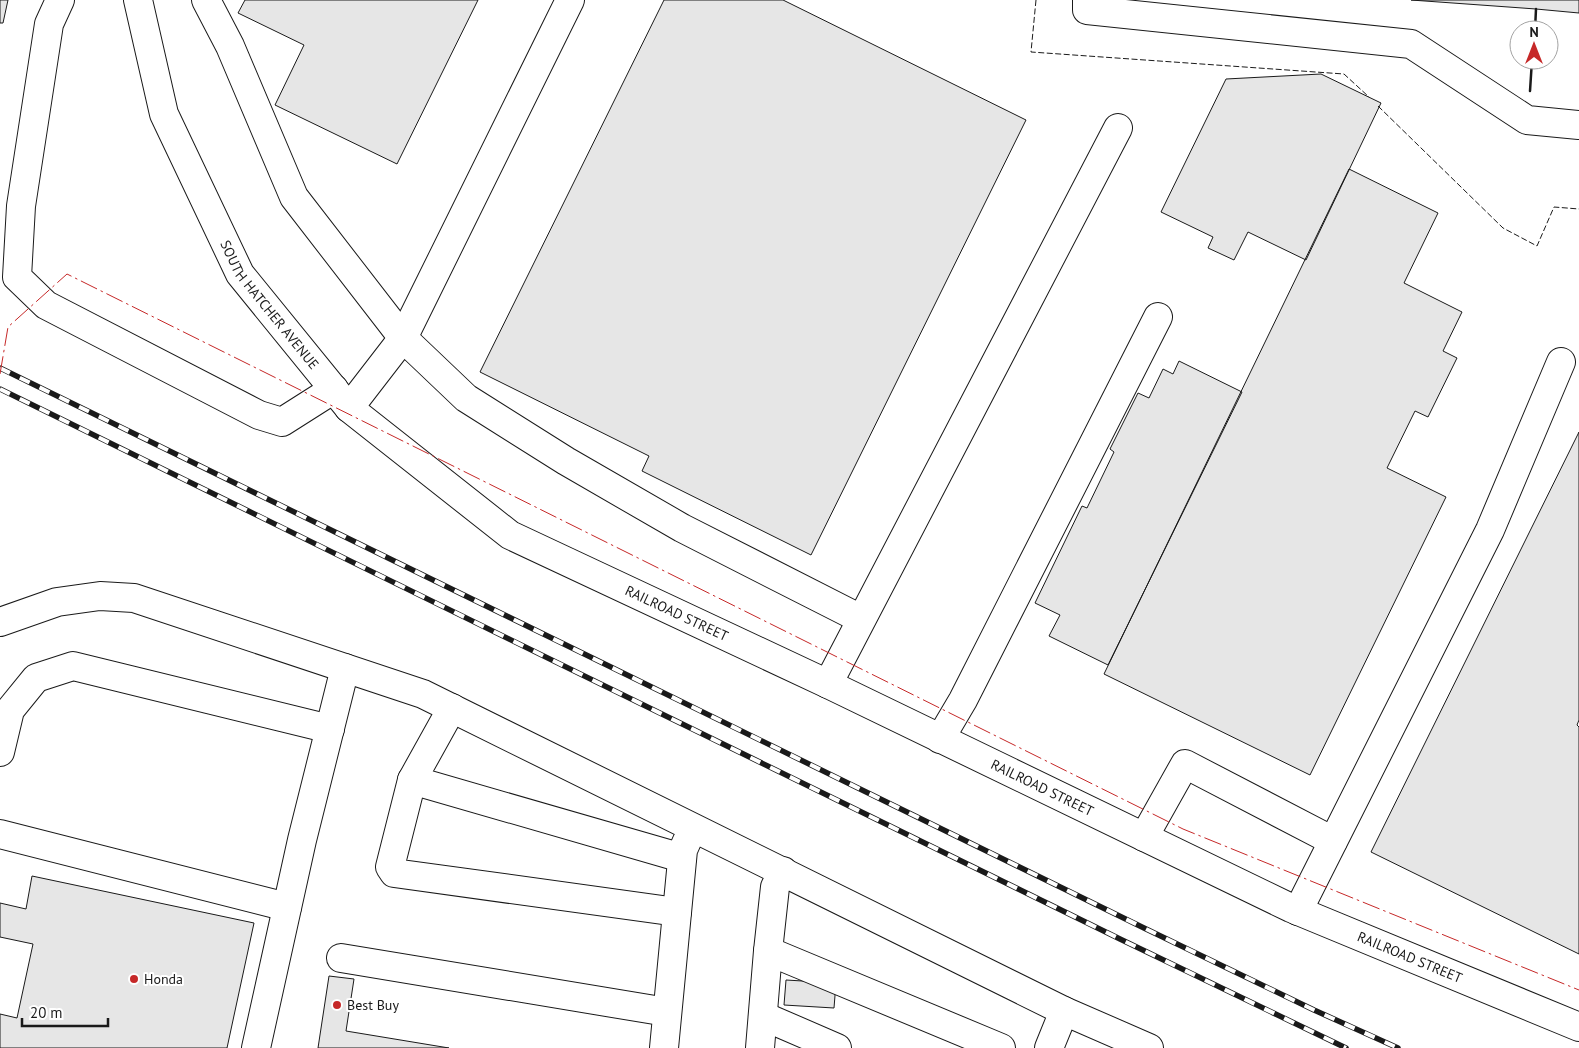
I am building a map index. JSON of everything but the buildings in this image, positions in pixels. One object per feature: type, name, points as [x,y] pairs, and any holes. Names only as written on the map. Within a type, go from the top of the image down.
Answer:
[{"type":"street","points":[[60,0],[49,24],[21,206],[17,276],[46,305],[259,416],[282,422],[341,398],[403,338],[570,0]]},
{"type":"street","name":"SOUTH HATCHER AVENUE","points":[[138,0],[164,114],[240,274],[341,398],[510,535]]},
{"type":"street","points":[[206,0],[230,46],[294,197],[403,338],[466,398],[558,456],[682,528],[861,619]]},
{"type":"street","points":[[1087,0],[1087,10],[1411,44],[1527,120],[1579,125]]},
{"type":"street","points":[[828,684],[1118,128]]},
{"type":"street","points":[[940,739],[963,700],[1158,317]]},
{"type":"street","points":[[1298,911],[1490,530],[1561,362]]},
{"type":"street","name":"RAILROAD STREET","points":[[510,535],[828,684],[1298,911],[1579,1027]]},
{"type":"street","points":[[0,622],[58,602],[100,596],[134,598],[422,694],[1064,1011],[1149,1048]]},
{"type":"street","points":[[0,752],[10,710],[36,678],[73,666],[330,729]]},
{"type":"street","points":[[256,1048],[302,840],[345,668]]},
{"type":"street","points":[[452,708],[412,780],[390,867],[394,873],[677,912]]},
{"type":"street","points":[[1144,837],[1185,764],[1333,841]]},
{"type":"street","points":[[412,780],[682,858]]},
{"type":"street","points":[[664,1048],[683,850],[694,828]]},
{"type":"street","points":[[0,834],[287,907]]},
{"type":"street","points":[[760,1048],[775,887],[783,871]]},
{"type":"street","points":[[768,951],[1001,1048]]},
{"type":"street","points":[[341,958],[668,1012]]},
{"type":"street","points":[[1048,1048],[1064,1011]]},
{"type":"street","points":[[763,1016],[838,1048]]},
{"type":"railway","points":[[0,368],[1144,928],[1314,1010],[1398,1048]]},
{"type":"railway","points":[[0,389],[1346,1048]]},
{"type":"fence","points":[[1036,0],[1031,52],[1344,74],[1369,97]]},
{"type":"fence","points":[[1378,106],[1503,228],[1537,246],[1554,207],[1579,209]]},
{"type":"wall","points":[[1535,20],[1536,9]]},
{"type":"wall","points":[[1530,91],[1531,70]]},
{"type":"power","points":[[0,374],[8,327],[67,274],[1183,829],[1579,990]]},
{"type":"place","name":"Honda","points":[[134,979]]},
{"type":"place","name":"Best Buy","points":[[337,1005]]}]
